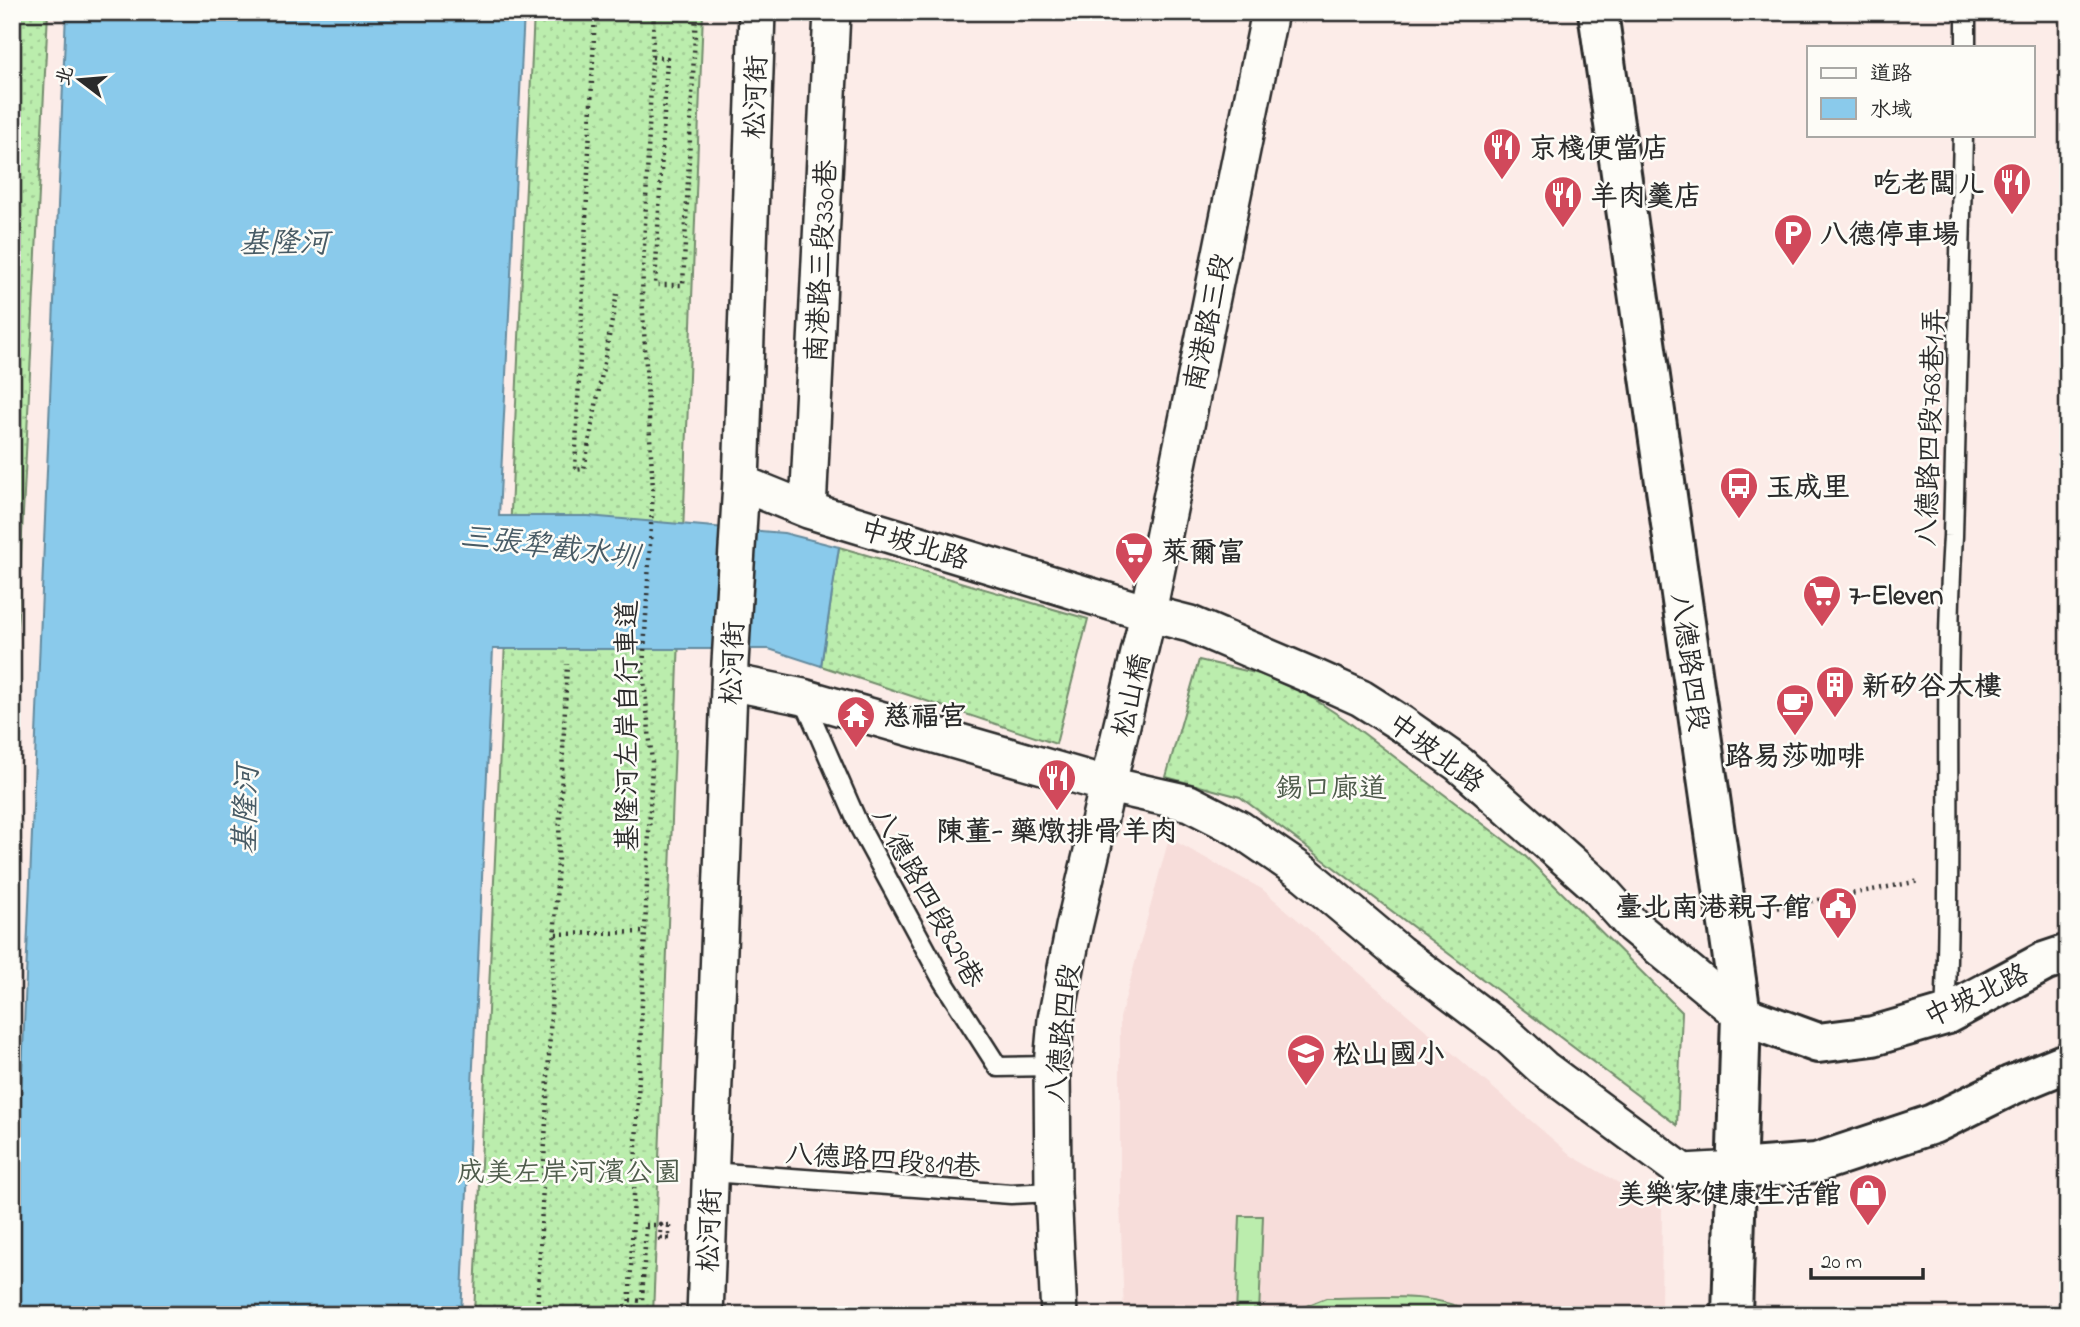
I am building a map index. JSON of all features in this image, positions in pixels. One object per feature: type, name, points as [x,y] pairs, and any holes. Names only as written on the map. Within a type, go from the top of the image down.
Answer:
[{"type":"main road","name":"八德路四段","points":[[1598,12],[1741,1015],[1732,1315]]},
{"type":"main road","name":"中坡北路","points":[[1741,1015],[1818,1043],[1873,1036],[1945,1015],[2044,962],[2068,954]]},
{"type":"main road","points":[[1737,1168],[1816,1163],[1933,1124],[2011,1085],[2068,1062]]},
{"type":"street","name":"松河街","points":[[705,1315],[730,673],[741,483],[757,12]]},
{"type":"street","name":"南港路三段330巷","points":[[808,510],[832,12]]},
{"type":"street","name":"南港路三段","points":[[1146,622],[1270,12]]},
{"type":"street","name":"中坡北路","points":[[741,483],[808,510],[1146,622],[1190,624],[1361,698],[1468,772],[1598,887],[1632,925],[1741,1015]]},
{"type":"street","name":"松山橋","points":[[1113,771],[1146,622]]},
{"type":"street","points":[[730,673],[803,697],[1113,771],[1189,803],[1238,828],[1305,874],[1399,953],[1506,1034],[1543,1068],[1683,1172],[1737,1168]]},
{"type":"street","name":"八德路四段","points":[[1059,1315],[1053,1192],[1052,1066],[1056,1019],[1074,927],[1113,771]]},
{"type":"lane","points":[[1966,12],[1966,46]]},
{"type":"lane","name":"八德路四段768巷1弄","points":[[1945,1015],[1949,600],[1963,136]]},
{"type":"lane","name":"八德路四段829巷","points":[[803,697],[860,828],[943,981],[998,1067],[1052,1066]]},
{"type":"lane","name":"八德路四段819巷","points":[[710,1172],[1011,1194],[1053,1192]]},
{"type":"path","points":[[595,12],[575,470],[584,470],[617,294]]},
{"type":"path","name":"基隆河左岸自行車道","points":[[629,1315],[652,762],[643,670],[653,490],[642,295],[654,12]]},
{"type":"path","points":[[652,57],[667,58],[655,285],[683,285],[696,12]]},
{"type":"path","points":[[537,1315],[567,664]]},
{"type":"path","points":[[1770,909],[1948,876]]},
{"type":"path","points":[[556,934],[643,932]]},
{"type":"path","points":[[630,1300],[642,1301],[646,1225],[661,1225],[660,1239],[669,1239],[669,1225],[661,1225],[661,1238]]},
{"type":"shaded area","name":"松山國小","points":[[1169,838],[1262,889],[1572,1156],[1662,1208],[1661,1315],[1124,1315],[1120,1200],[1120,1018]]},
{"type":"green space","points":[[12,12],[48,12],[12,734]]},
{"type":"green space","name":"成美左岸河濱公園","points":[[534,12],[703,12],[653,1315],[474,1315]]},
{"type":"green space","points":[[839,547],[1088,619],[1056,744],[821,666]]},
{"type":"green space","name":"錫口廊道","points":[[1199,660],[1285,680],[1346,720],[1524,855],[1682,1012],[1677,1125],[1240,797],[1166,777]]},
{"type":"green space","points":[[1240,1216],[1263,1216],[1259,1315],[1236,1315]]},
{"type":"green space","points":[[1326,1298],[1423,1299],[1460,1307],[1476,1315],[1294,1315],[1301,1308]]},
{"type":"water","name":"基隆河","points":[[66,12],[524,12],[499,516],[588,516],[784,533],[839,547],[821,666],[769,649],[493,649],[461,1315],[12,1315]]},
{"type":"place","name":"京棧便當店","points":[[1502,181]]},
{"type":"place","name":"吃老闆ㄦ","points":[[2012,216]]},
{"type":"place","name":"羊肉羹店","points":[[1563,229]]},
{"type":"place","name":"八德停車場","points":[[1793,267]]},
{"type":"place","name":"玉成里","points":[[1739,520]]},
{"type":"place","name":"萊爾富","points":[[1134,585]]},
{"type":"place","name":"7-Eleven","points":[[1822,628]]},
{"type":"place","name":"新矽谷大樓","points":[[1835,719]]},
{"type":"place","name":"路易莎咖啡","points":[[1795,737]]},
{"type":"place","name":"慈福宮","points":[[856,749]]},
{"type":"place","name":"陳董- 藥燉排骨羊肉","points":[[1057,812]]},
{"type":"place","name":"臺北南港親子館","points":[[1838,940]]},
{"type":"place","name":"松山國小","points":[[1306,1087]]},
{"type":"place","name":"美樂家健康生活館","points":[[1868,1227]]},
{"type":"water label","name":"三張犂截水圳","points":[[550,546]]}]
